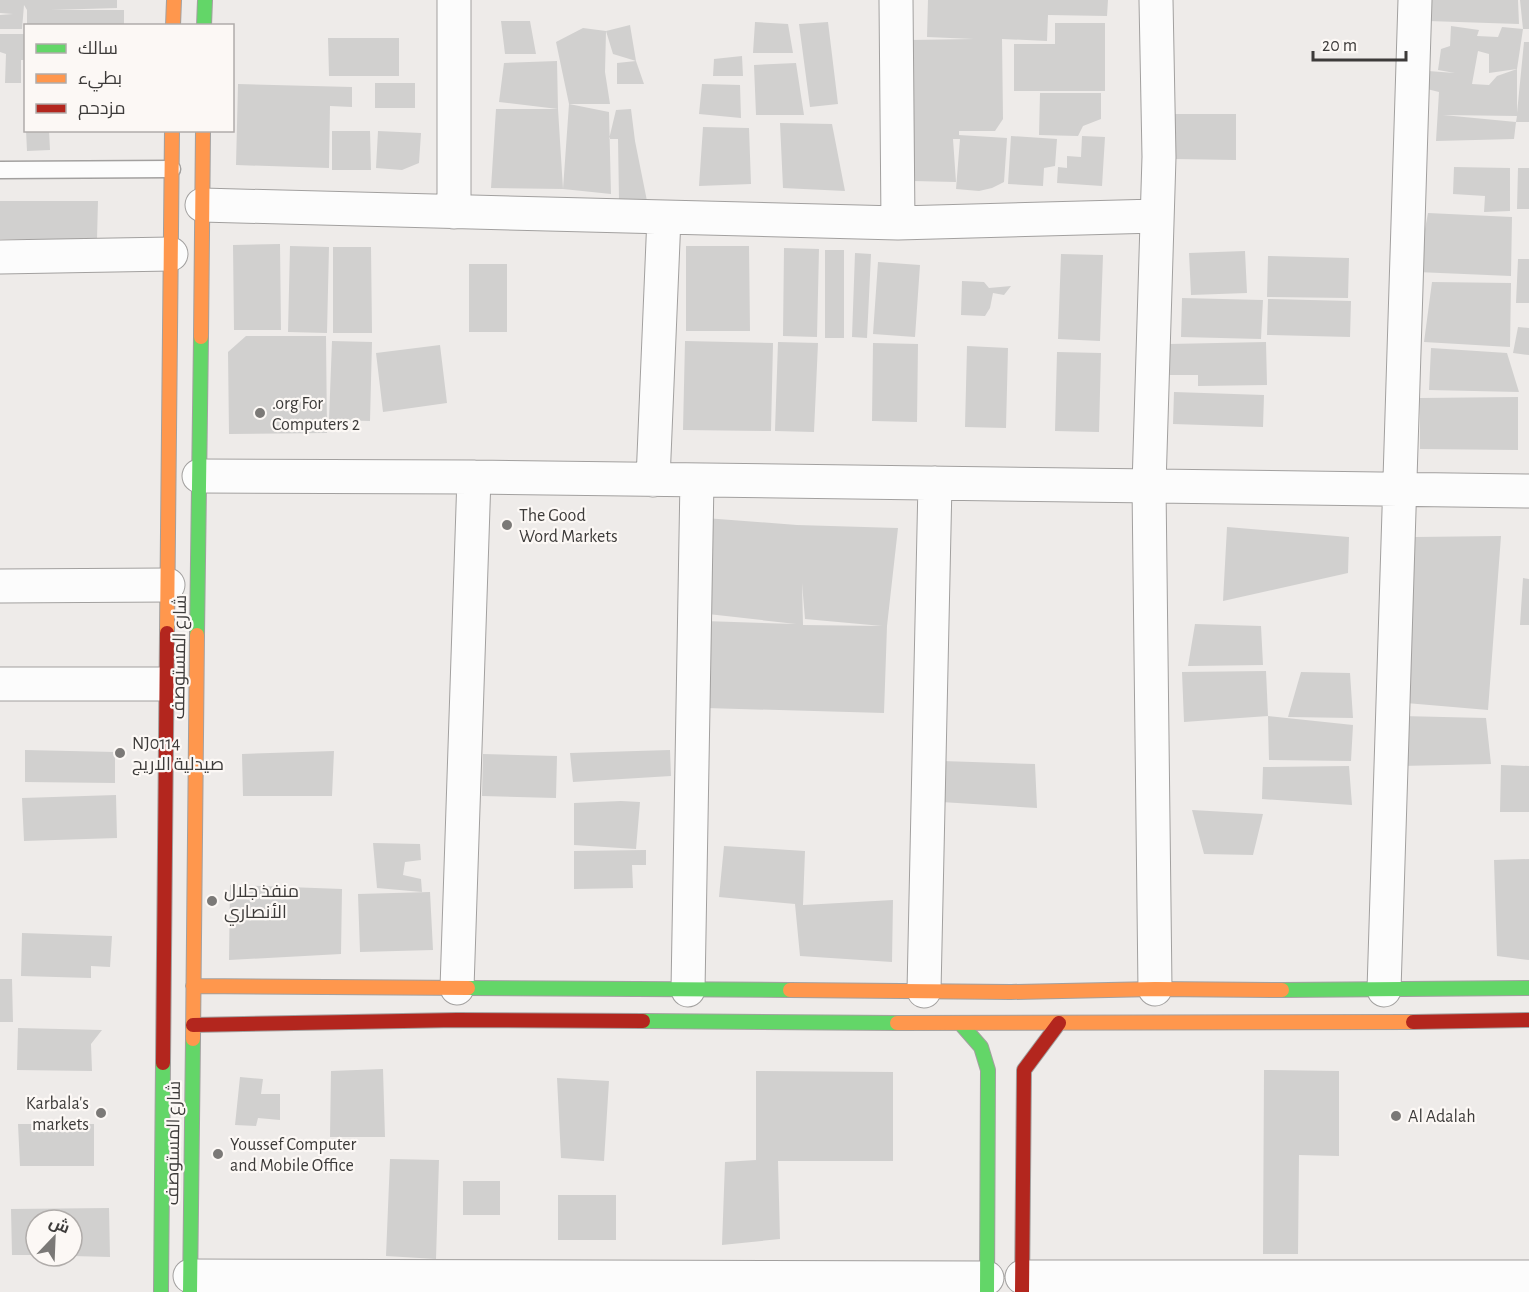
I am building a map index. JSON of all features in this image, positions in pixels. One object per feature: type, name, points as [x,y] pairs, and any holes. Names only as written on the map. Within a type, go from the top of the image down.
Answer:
[{"type":"street","points":[[173,24],[174,0]]},
{"type":"street","points":[[204,24],[205,0]]},
{"type":"street","points":[[454,0],[454,212]]},
{"type":"street","points":[[896,0],[898,223]]},
{"type":"street","points":[[1155,0],[1159,157],[1149,486],[1155,989]]},
{"type":"street","points":[[1384,1006],[1415,0]]},
{"type":"street","name":"شارع المستوصف","points":[[161,1292],[172,132]]},
{"type":"street","name":"شارع المستوصف","points":[[190,1284],[203,132]]},
{"type":"street","points":[[202,205],[898,223],[1157,216]]},
{"type":"street","points":[[653,480],[663,217]]},
{"type":"street","points":[[0,257],[171,254]]},
{"type":"street","points":[[199,476],[474,477],[1529,491]]},
{"type":"street","points":[[457,1004],[474,477]]},
{"type":"street","points":[[688,990],[697,480]]},
{"type":"street","points":[[924,991],[935,483]]},
{"type":"street","points":[[0,586],[168,585]]},
{"type":"street","points":[[0,684],[167,684]]},
{"type":"street","points":[[193,986],[457,1004],[960,1023],[1155,1021],[1384,1006],[1529,988]]},
{"type":"street","points":[[193,1025],[457,1004],[688,990],[1011,992],[1155,989],[1384,1006],[1529,1020]]},
{"type":"street","points":[[190,1284],[987,1285],[997,1070],[960,1023]]},
{"type":"street","points":[[1059,1023],[1024,1070],[1022,1285],[1282,1285],[1529,1277]]},
{"type":"street","points":[[997,1070],[1024,1070]]},
{"type":"lane","points":[[0,170],[172,169]]},
{"type":"building","points":[[0,0],[117,0],[117,8],[51,10],[124,10],[124,24],[27,24],[27,10],[24,5],[22,29],[0,29],[0,15],[13,14],[0,13]]},
{"type":"building","points":[[928,0],[1108,0],[1107,16],[1048,15],[1047,41],[1002,39],[1003,119],[995,131],[959,131],[959,135],[1007,138],[1004,182],[992,188],[979,191],[956,189],[960,139],[953,139],[956,182],[913,181],[909,40],[974,39],[927,37]]},
{"type":"building","points":[[1429,0],[1518,0],[1519,24],[1428,21]]},
{"type":"building","points":[[1520,0],[1529,0],[1529,29],[1523,29]]},
{"type":"building","points":[[501,21],[530,21],[536,54],[505,54]]},
{"type":"building","points":[[755,22],[788,24],[793,53],[753,53]]},
{"type":"building","points":[[828,22],[838,104],[810,107],[799,24]]},
{"type":"building","points":[[1055,23],[1105,23],[1105,91],[1014,91],[1014,44],[1055,44]]},
{"type":"building","points":[[630,25],[636,61],[613,54],[606,31]]},
{"type":"building","points":[[1451,26],[1479,30],[1477,36],[1498,37],[1502,27],[1523,29],[1517,69],[1517,113],[1524,42],[1529,42],[1529,122],[1516,122],[1514,139],[1436,141],[1439,92],[1427,89],[1428,71],[1455,73],[1438,70],[1441,49],[1450,46]],"holes":[[[1478,51],[1489,54],[1489,73],[1517,69],[1497,76],[1489,85],[1472,84]],[[1443,115],[1517,116],[1516,122]]]},
{"type":"building","points":[[583,28],[606,31],[605,72],[610,104],[569,104],[556,42]]},
{"type":"building","points":[[0,34],[24,34],[21,83],[5,83],[6,54],[0,52]]},
{"type":"building","points":[[328,38],[399,38],[399,76],[329,76]]},
{"type":"building","points":[[742,56],[743,76],[713,76],[714,59]]},
{"type":"building","points":[[557,61],[558,109],[499,102],[504,63]]},
{"type":"building","points":[[636,61],[644,84],[617,84],[617,63]]},
{"type":"building","points":[[796,63],[804,115],[756,115],[754,65]]},
{"type":"building","points":[[375,83],[415,83],[415,108],[375,108]]},
{"type":"building","points":[[238,84],[352,87],[352,107],[330,106],[329,168],[236,165]]},
{"type":"building","points":[[702,84],[740,85],[741,118],[699,114]]},
{"type":"building","points":[[1040,93],[1101,93],[1101,119],[1083,126],[1078,136],[1039,135]]},
{"type":"building","points":[[569,104],[609,112],[611,194],[563,189]]},
{"type":"building","points":[[496,109],[558,109],[563,189],[491,188]]},
{"type":"building","points":[[631,109],[647,201],[619,200],[618,139],[609,139],[616,110]]},
{"type":"building","points":[[1175,114],[1236,114],[1236,160],[1175,159]]},
{"type":"building","points":[[780,123],[832,124],[845,191],[783,188]]},
{"type":"building","points":[[703,127],[749,128],[751,184],[699,186]]},
{"type":"building","points":[[332,131],[370,131],[371,170],[332,170]]},
{"type":"building","points":[[378,131],[421,133],[419,163],[402,170],[376,168]]},
{"type":"building","points":[[26,132],[49,132],[50,150],[27,151]]},
{"type":"building","points":[[1011,136],[1057,139],[1055,166],[1044,168],[1043,186],[1008,184]]},
{"type":"building","points":[[1082,136],[1105,137],[1102,186],[1057,183],[1058,167],[1067,168],[1067,156],[1081,157]]},
{"type":"building","points":[[1454,167],[1510,168],[1510,211],[1484,212],[1485,196],[1453,194]]},
{"type":"building","points":[[1518,168],[1529,168],[1529,209],[1517,209]]},
{"type":"building","points":[[0,201],[98,201],[97,239],[0,239]]},
{"type":"building","points":[[1428,213],[1512,217],[1511,276],[1417,272]]},
{"type":"building","points":[[280,244],[281,330],[234,330],[233,245]]},
{"type":"building","points":[[290,246],[329,247],[327,333],[288,332]]},
{"type":"building","points":[[686,246],[749,246],[750,331],[686,331]]},
{"type":"building","points":[[333,247],[371,247],[372,333],[333,333]]},
{"type":"building","points":[[784,248],[819,249],[817,337],[783,336]]},
{"type":"building","points":[[825,250],[844,250],[844,338],[825,338]]},
{"type":"building","points":[[1245,251],[1247,293],[1191,295],[1189,253]]},
{"type":"building","points":[[855,253],[871,254],[867,338],[852,337]]},
{"type":"building","points":[[1061,254],[1103,255],[1100,341],[1058,339]]},
{"type":"building","points":[[1268,256],[1349,258],[1348,298],[1267,297]]},
{"type":"building","points":[[1518,259],[1529,259],[1529,303],[1516,303]]},
{"type":"building","points":[[878,262],[920,265],[915,337],[873,334]]},
{"type":"building","points":[[469,264],[507,264],[507,332],[469,332]]},
{"type":"building","points":[[962,281],[984,282],[989,288],[1011,286],[1004,295],[993,293],[990,308],[985,316],[961,315]]},
{"type":"building","points":[[1432,282],[1511,283],[1510,347],[1424,342]]},
{"type":"building","points":[[1182,298],[1263,300],[1261,339],[1181,337]]},
{"type":"building","points":[[1268,299],[1351,301],[1350,337],[1267,335]]},
{"type":"building","points":[[1518,327],[1529,328],[1529,355],[1513,353]]},
{"type":"building","points":[[246,336],[326,336],[327,433],[229,434],[228,352]]},
{"type":"building","points":[[332,341],[372,342],[370,421],[329,420]]},
{"type":"building","points":[[685,341],[773,343],[771,431],[683,430]]},
{"type":"building","points":[[778,342],[818,343],[814,432],[775,431]]},
{"type":"building","points":[[1266,342],[1267,385],[1198,386],[1198,375],[1169,375],[1169,344]]},
{"type":"building","points":[[873,343],[918,344],[917,422],[872,421]]},
{"type":"building","points":[[440,345],[447,403],[383,412],[376,353]]},
{"type":"building","points":[[967,346],[1008,348],[1006,428],[965,427]]},
{"type":"building","points":[[1431,348],[1507,353],[1519,392],[1429,390]]},
{"type":"building","points":[[1057,352],[1101,353],[1099,432],[1055,431]]},
{"type":"building","points":[[1174,392],[1264,395],[1263,427],[1173,424]]},
{"type":"building","points":[[1518,397],[1518,450],[1420,449],[1420,398]]},
{"type":"building","points":[[705,518],[797,525],[898,528],[887,626],[884,713],[706,708],[704,621],[796,624],[708,614]],"holes":[[[802,583],[805,619],[882,626],[803,625]]]},
{"type":"building","points":[[1227,527],[1349,537],[1348,573],[1223,601]]},
{"type":"building","points":[[1501,536],[1488,710],[1406,703],[1415,537]]},
{"type":"building","points":[[1523,578],[1529,579],[1529,625],[1520,625]]},
{"type":"building","points":[[1195,624],[1261,626],[1263,665],[1188,666]]},
{"type":"building","points":[[1266,671],[1268,716],[1184,722],[1182,672]]},
{"type":"building","points":[[1301,672],[1350,673],[1353,718],[1288,717]]},
{"type":"building","points":[[1268,716],[1353,725],[1351,761],[1269,760]]},
{"type":"building","points":[[1401,716],[1486,718],[1491,764],[1401,766]]},
{"type":"building","points":[[25,750],[115,752],[115,783],[25,782]]},
{"type":"building","points":[[670,750],[671,776],[573,782],[570,753]]},
{"type":"building","points":[[334,751],[332,796],[243,796],[242,754]]},
{"type":"building","points":[[483,754],[557,756],[556,798],[482,796]]},
{"type":"building","points":[[942,761],[1035,764],[1037,808],[941,802]]},
{"type":"building","points":[[1501,765],[1529,766],[1529,812],[1500,812]]},
{"type":"building","points":[[1349,766],[1352,805],[1262,799],[1263,767]]},
{"type":"building","points":[[116,795],[117,838],[24,841],[22,798]]},
{"type":"building","points":[[640,802],[636,849],[574,845],[574,803]]},
{"type":"building","points":[[1192,810],[1263,814],[1253,855],[1204,854]]},
{"type":"building","points":[[373,843],[420,844],[421,860],[405,862],[403,875],[421,879],[422,892],[377,888]]},
{"type":"building","points":[[724,846],[805,851],[803,905],[893,900],[892,962],[800,956],[795,904],[719,897]]},
{"type":"building","points":[[646,850],[646,865],[632,865],[633,888],[574,889],[574,851]]},
{"type":"building","points":[[1529,859],[1529,960],[1497,956],[1494,860]]},
{"type":"building","points":[[230,885],[342,889],[341,954],[229,960]]},
{"type":"building","points":[[430,892],[433,950],[360,952],[358,894]]},
{"type":"building","points":[[22,933],[112,936],[110,967],[91,966],[91,978],[21,976]]},
{"type":"building","points":[[0,979],[12,979],[13,1022],[0,1022]]},
{"type":"building","points":[[18,1028],[102,1030],[91,1044],[92,1071],[17,1070]]},
{"type":"building","points":[[383,1069],[385,1137],[330,1137],[331,1071]]},
{"type":"building","points":[[1264,1070],[1339,1071],[1339,1156],[1299,1155],[1298,1254],[1263,1254]]},
{"type":"building","points":[[756,1071],[893,1072],[893,1161],[778,1161],[780,1239],[722,1245],[725,1162],[756,1160]]},
{"type":"building","points":[[240,1077],[263,1079],[261,1094],[280,1094],[280,1120],[258,1118],[256,1126],[235,1125]]},
{"type":"building","points":[[557,1078],[609,1081],[604,1161],[561,1158]]},
{"type":"building","points":[[18,1124],[94,1124],[94,1166],[20,1166]]},
{"type":"building","points":[[390,1159],[439,1160],[436,1259],[386,1256]]},
{"type":"building","points":[[463,1181],[500,1181],[500,1215],[463,1215]]},
{"type":"building","points":[[558,1195],[616,1195],[616,1240],[558,1240]]},
{"type":"building","points":[[84,1208],[109,1208],[110,1257],[84,1256]]},
{"type":"building","points":[[11,1209],[24,1209],[24,1255],[12,1255]]},
{"type":"traffic: fast","points":[[204,24],[205,0]]},
{"type":"traffic: fast","points":[[197,635],[201,337]]},
{"type":"traffic: fast","points":[[468,988],[790,990]]},
{"type":"traffic: fast","points":[[1282,990],[1529,988]]},
{"type":"traffic: fast","points":[[643,1021],[897,1023]]},
{"type":"traffic: fast","points":[[960,1023],[981,1047],[988,1070],[987,1292]]},
{"type":"traffic: fast","points":[[190,1292],[193,1039]]},
{"type":"traffic: fast","points":[[161,1292],[163,1063]]},
{"type":"traffic: slow","points":[[173,24],[174,0]]},
{"type":"traffic: slow","points":[[167,633],[172,132]]},
{"type":"traffic: slow","points":[[201,337],[203,132]]},
{"type":"traffic: slow","points":[[193,1039],[197,635]]},
{"type":"traffic: slow","points":[[193,986],[468,988]]},
{"type":"traffic: slow","points":[[790,990],[1011,992],[1155,989],[1282,990]]},
{"type":"traffic: slow","points":[[897,1023],[1413,1022]]},
{"type":"traffic: jam","points":[[163,1063],[167,633]]},
{"type":"traffic: jam","points":[[193,1025],[457,1020],[643,1021]]},
{"type":"traffic: jam","points":[[1413,1022],[1529,1020]]},
{"type":"traffic: jam","points":[[1022,1292],[1024,1070],[1059,1023]]},
{"type":"place","name":".org For Computers 2","points":[[260,413]]},
{"type":"place","name":"The Good Word Markets","points":[[507,525]]},
{"type":"place","name":"NJ0114 صيدلية الاريج","points":[[120,753]]},
{"type":"place","name":"منفذ جلال الأنصاري","points":[[212,901]]},
{"type":"place","name":"Karbala's markets","points":[[101,1113]]},
{"type":"place","name":"Al Adalah","points":[[1396,1116]]},
{"type":"place","name":"Youssef Computer and Mobile Office","points":[[218,1154]]}]
